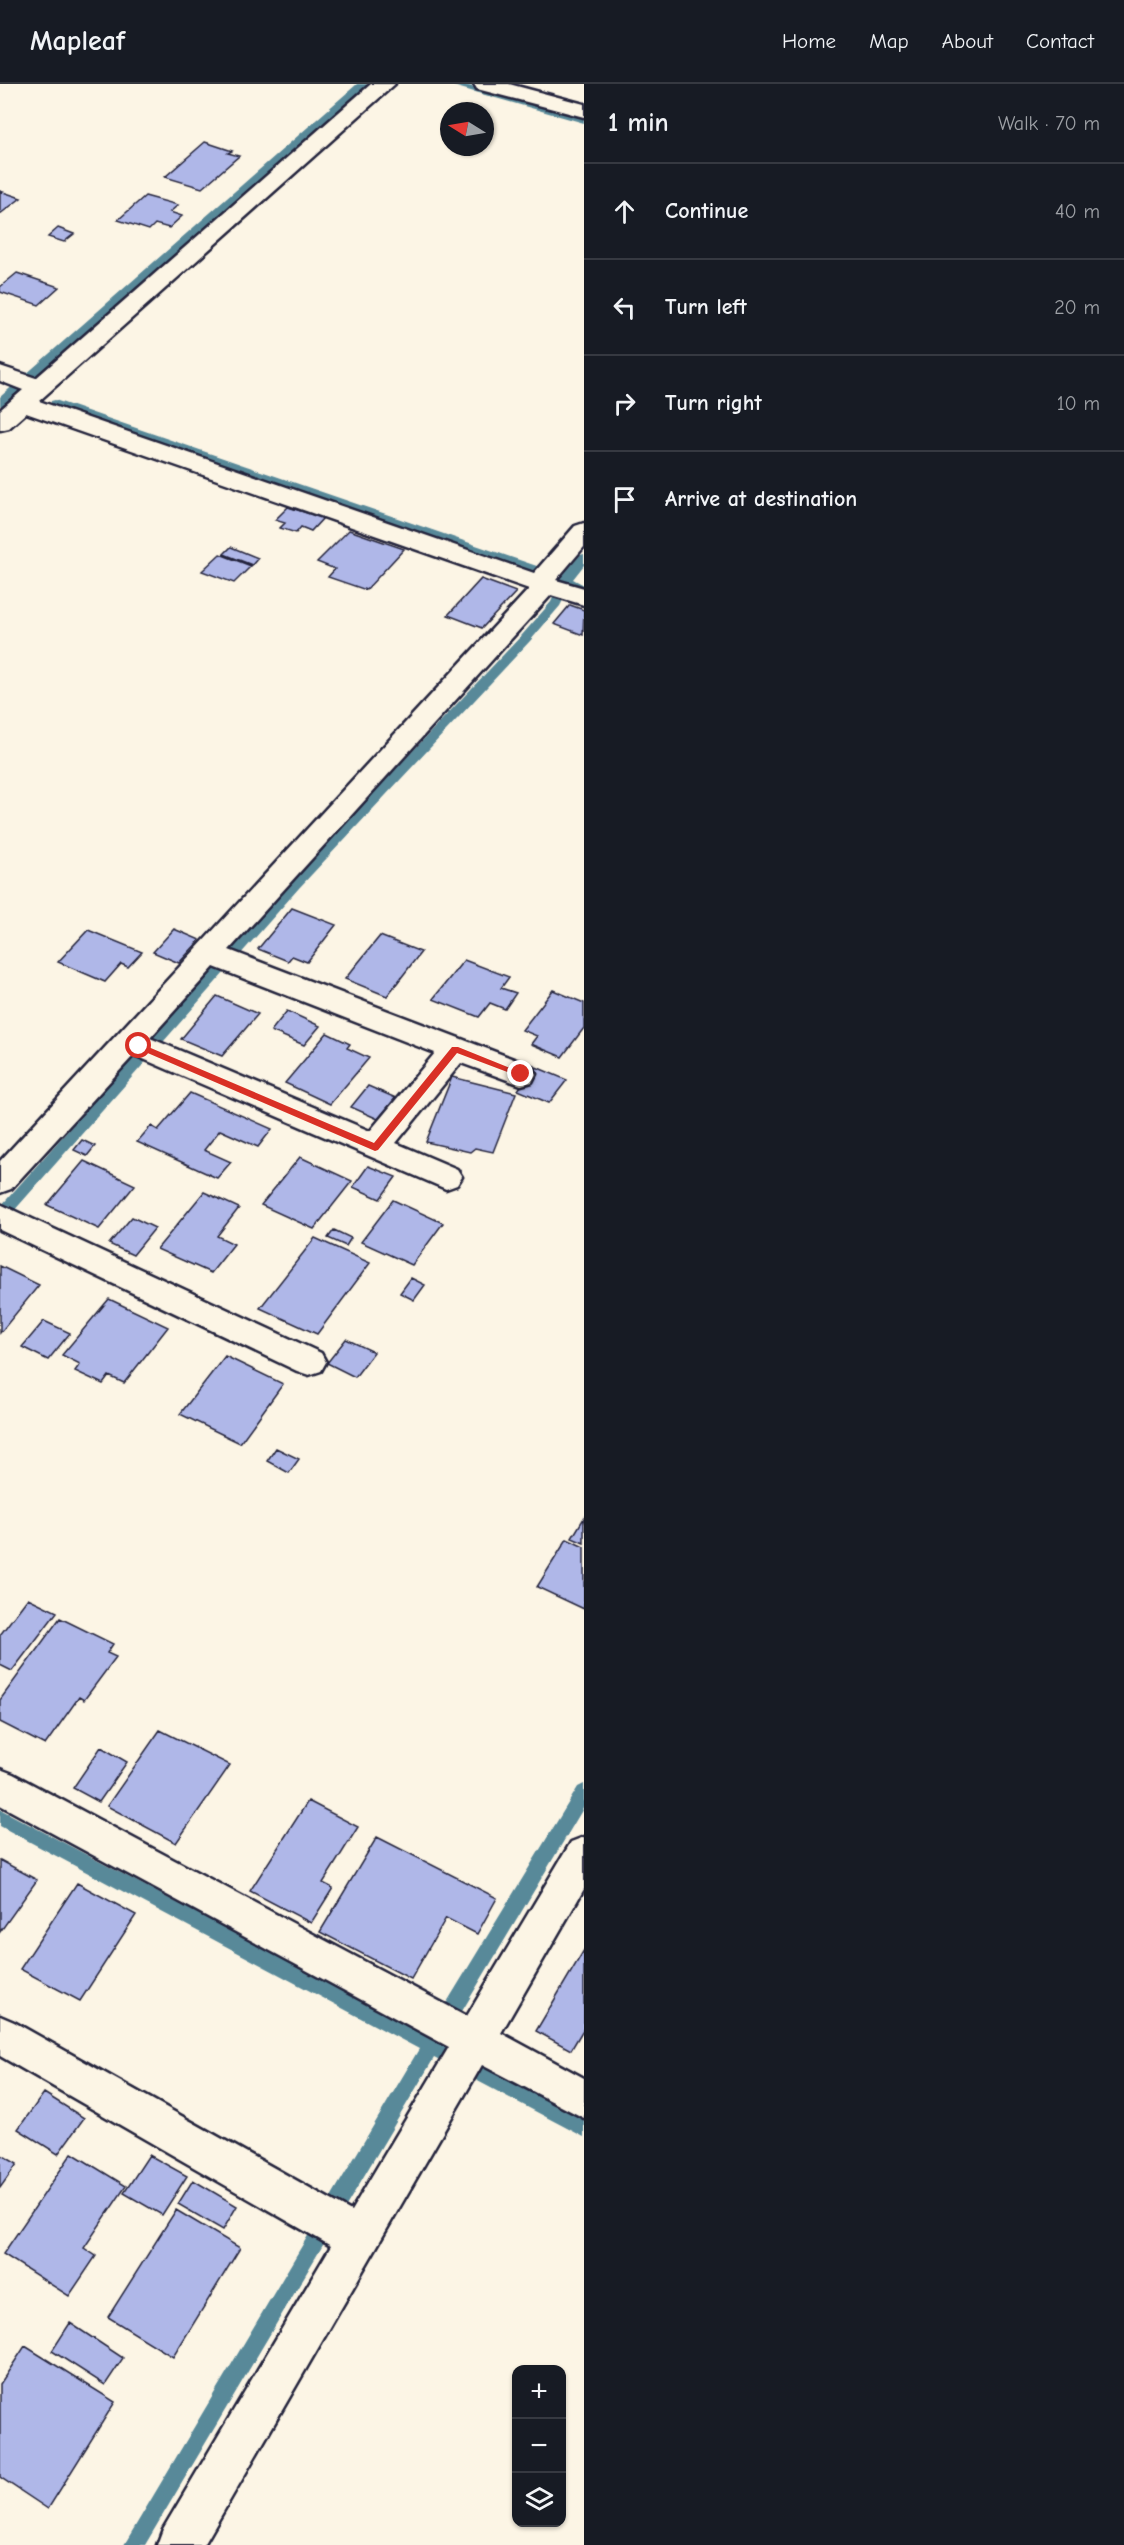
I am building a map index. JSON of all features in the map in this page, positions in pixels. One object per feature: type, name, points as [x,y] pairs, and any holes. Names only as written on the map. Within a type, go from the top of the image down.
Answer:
[{"type":"street","points":[[0,423],[19,386],[384,84]]},
{"type":"street","points":[[485,84],[584,111]]},
{"type":"street","points":[[19,386],[556,584]]},
{"type":"street","points":[[0,1181],[142,1047],[538,596],[556,584],[584,531]]},
{"type":"street","points":[[221,959],[521,1074]]},
{"type":"street","points":[[142,1047],[446,1177]]},
{"type":"street","points":[[375,1147],[455,1049]]},
{"type":"street","points":[[5,1219],[309,1362]]},
{"type":"street","points":[[0,1786],[456,2043],[584,2099]]},
{"type":"street","points":[[179,2545],[456,2043],[584,1854]]},
{"type":"street","points":[[0,2035],[351,2233]]},
{"type":"building","points":[[205,142],[232,151],[228,153],[239,156],[202,188],[165,177]]},
{"type":"building","points":[[0,191],[21,198],[0,214]]},
{"type":"building","points":[[145,196],[178,205],[170,212],[182,216],[169,228],[155,224],[149,230],[118,220]]},
{"type":"building","points":[[58,228],[74,234],[64,242],[48,237]]},
{"type":"building","points":[[17,273],[59,287],[39,305],[0,292],[0,287]]},
{"type":"building","points":[[288,507],[323,518],[311,531],[301,527],[296,533],[280,528],[285,523],[275,520]]},
{"type":"building","points":[[349,530],[404,549],[366,590],[328,577],[335,569],[317,562]]},
{"type":"building","points":[[231,547],[258,558],[252,565],[224,554]]},
{"type":"building","points":[[220,554],[251,566],[234,583],[202,571]]},
{"type":"building","points":[[481,579],[516,592],[482,628],[448,615]]},
{"type":"building","points":[[570,605],[584,610],[583,635],[554,624]]},
{"type":"building","points":[[292,908],[336,925],[307,962],[292,956],[288,961],[258,949]]},
{"type":"building","points":[[174,929],[200,940],[179,963],[153,952]]},
{"type":"building","points":[[88,930],[142,952],[128,967],[121,964],[105,982],[58,962]]},
{"type":"building","points":[[380,936],[421,952],[387,996],[345,979]]},
{"type":"building","points":[[464,960],[509,977],[501,988],[516,993],[505,1009],[490,1003],[479,1017],[433,999]]},
{"type":"building","points":[[553,990],[584,1003],[584,1028],[562,1057],[531,1044],[537,1036],[522,1030]]},
{"type":"building","points":[[217,996],[258,1014],[222,1056],[181,1039]]},
{"type":"building","points":[[287,1011],[320,1026],[304,1045],[271,1031]]},
{"type":"building","points":[[327,1033],[350,1044],[347,1048],[369,1058],[330,1104],[285,1083]]},
{"type":"building","points":[[536,1067],[567,1080],[549,1103],[518,1090]]},
{"type":"building","points":[[452,1077],[516,1093],[493,1152],[475,1148],[470,1152],[426,1142]]},
{"type":"building","points":[[368,1086],[396,1098],[378,1119],[351,1107]]},
{"type":"building","points":[[190,1093],[272,1129],[258,1147],[220,1130],[204,1150],[231,1162],[217,1178],[137,1142],[151,1126],[158,1130]]},
{"type":"building","points":[[82,1140],[95,1146],[87,1156],[74,1150]]},
{"type":"building","points":[[300,1157],[352,1181],[314,1229],[261,1205]]},
{"type":"building","points":[[84,1161],[135,1185],[99,1229],[47,1205]]},
{"type":"building","points":[[368,1166],[396,1177],[380,1199],[353,1187]]},
{"type":"building","points":[[204,1192],[239,1208],[217,1236],[234,1244],[211,1273],[157,1249]]},
{"type":"building","points":[[393,1200],[443,1223],[412,1265],[361,1242]]},
{"type":"building","points":[[132,1217],[155,1228],[133,1255],[109,1244]]},
{"type":"building","points":[[334,1230],[351,1238],[346,1246],[328,1238]]},
{"type":"building","points":[[315,1238],[370,1263],[317,1334],[260,1308]]},
{"type":"building","points":[[0,1266],[39,1285],[0,1333]]},
{"type":"building","points":[[411,1278],[425,1285],[414,1300],[400,1293]]},
{"type":"building","points":[[109,1299],[168,1327],[124,1383],[109,1376],[103,1384],[75,1371],[80,1364],[62,1355]]},
{"type":"building","points":[[44,1321],[70,1333],[48,1360],[22,1347]]},
{"type":"building","points":[[346,1339],[374,1352],[355,1377],[327,1363]]},
{"type":"building","points":[[225,1356],[283,1384],[240,1443],[180,1414]]},
{"type":"building","points":[[276,1448],[299,1459],[289,1473],[267,1461]]},
{"type":"building","points":[[584,1518],[584,1543],[572,1538]]},
{"type":"building","points":[[567,1539],[584,1547],[584,1609],[537,1587]]},
{"type":"building","points":[[28,1598],[57,1612],[12,1671],[0,1665],[0,1635]]},
{"type":"building","points":[[60,1618],[113,1644],[107,1653],[116,1657],[84,1700],[79,1697],[45,1745],[0,1722],[0,1700]]},
{"type":"building","points":[[160,1730],[230,1765],[176,1843],[107,1806]]},
{"type":"building","points":[[101,1747],[127,1762],[99,1802],[73,1788]]},
{"type":"building","points":[[308,1801],[358,1827],[323,1883],[333,1888],[311,1923],[250,1891]]},
{"type":"building","points":[[377,1837],[497,1898],[477,1934],[446,1918],[411,1979],[320,1932]]},
{"type":"building","points":[[0,1860],[37,1880],[0,1932]]},
{"type":"building","points":[[77,1883],[136,1915],[80,2001],[20,1969]]},
{"type":"building","points":[[584,1950],[584,2028],[571,2050],[536,2031]]},
{"type":"building","points":[[44,2093],[84,2118],[58,2154],[18,2129]]},
{"type":"building","points":[[72,2153],[126,2186],[84,2248],[96,2256],[69,2296],[3,2254]]},
{"type":"building","points":[[0,2154],[17,2164],[0,2188]]},
{"type":"building","points":[[149,2155],[187,2176],[162,2215],[124,2193]]},
{"type":"building","points":[[193,2180],[237,2206],[223,2230],[178,2204]]},
{"type":"building","points":[[176,2210],[240,2248],[173,2357],[108,2317]]},
{"type":"building","points":[[70,2323],[123,2358],[105,2385],[52,2351]]},
{"type":"building","points":[[25,2346],[115,2402],[48,2509],[0,2477],[0,2384]]},
{"type":"waterway","points":[[0,403],[363,84]]},
{"type":"waterway","points":[[451,84],[584,120]]},
{"type":"waterway","points":[[55,403],[567,580]]},
{"type":"waterway","points":[[567,580],[584,558]]},
{"type":"waterway","points":[[0,1217],[294,885],[526,638],[556,603],[567,580]]},
{"type":"waterway","points":[[567,580],[571,585],[584,589]]},
{"type":"waterway","points":[[431,2046],[584,1792]]},
{"type":"waterway","points":[[0,1817],[431,2046]]},
{"type":"waterway","points":[[134,2545],[431,2046]]},
{"type":"waterway","points":[[431,2046],[584,2128]]},
{"type":"route","points":[[139,1046],[375,1147],[455,1049],[521,1074]]}]
